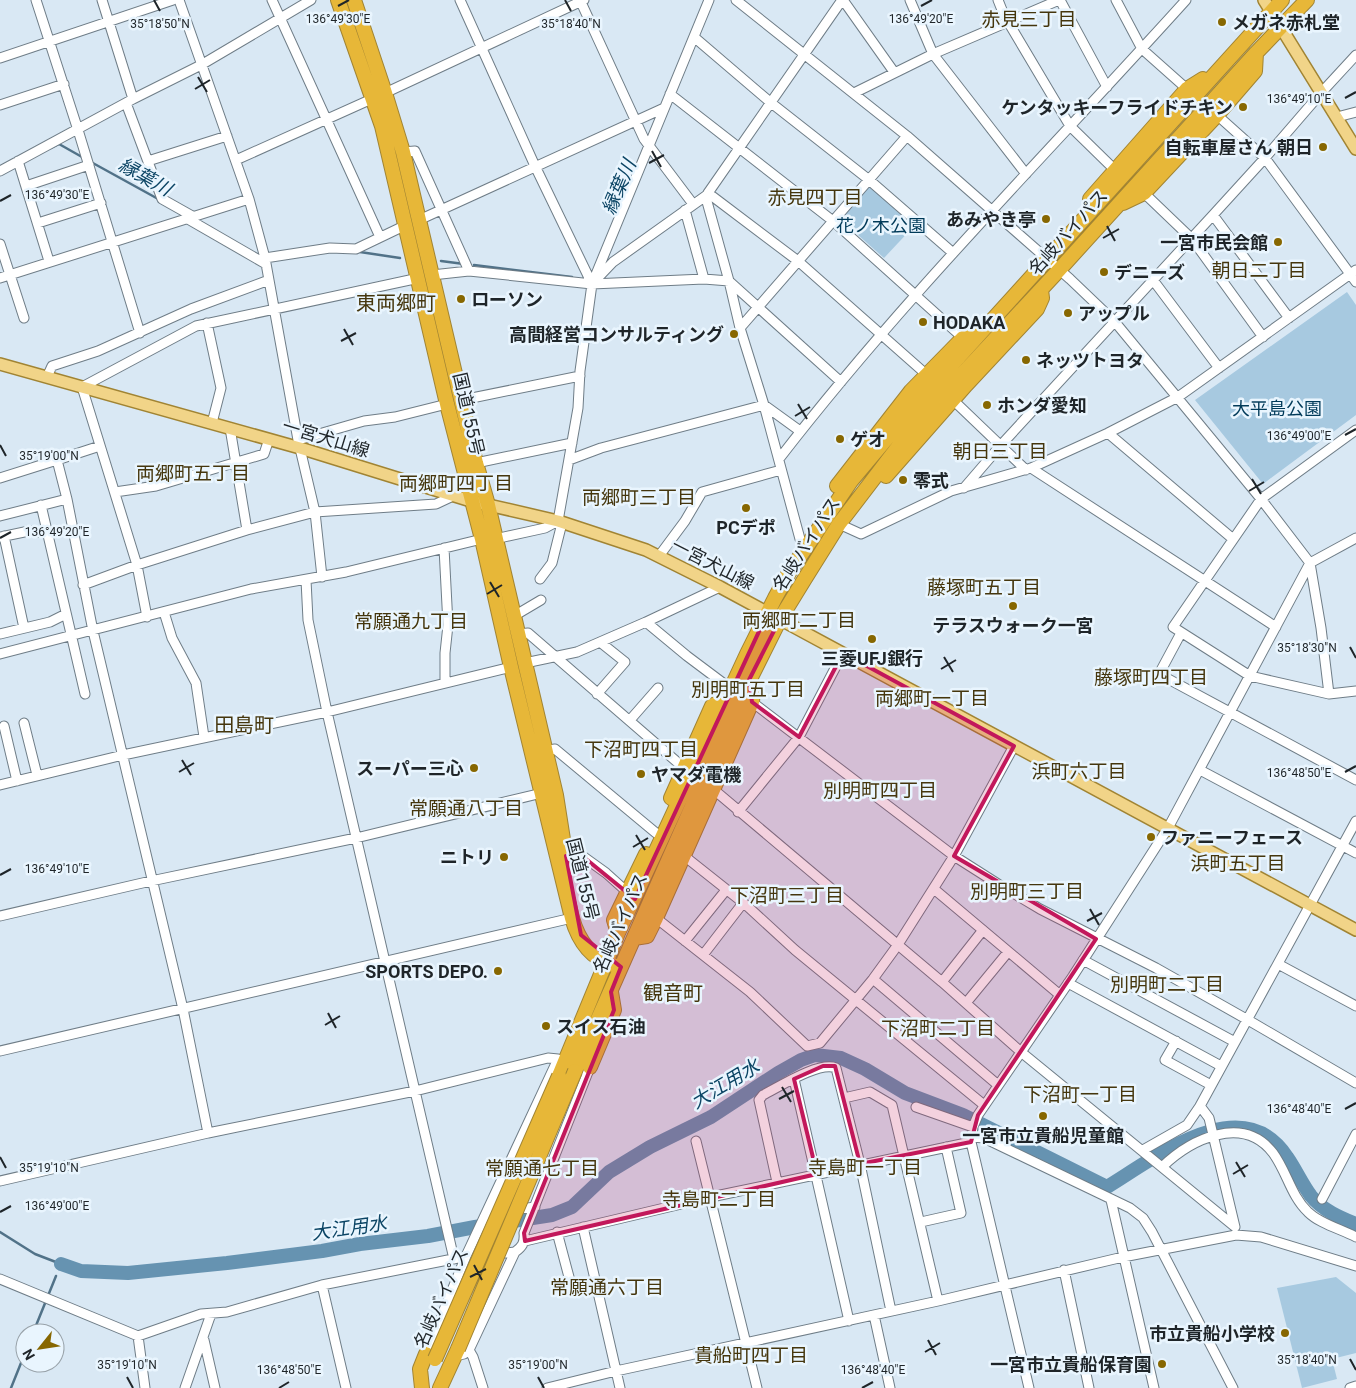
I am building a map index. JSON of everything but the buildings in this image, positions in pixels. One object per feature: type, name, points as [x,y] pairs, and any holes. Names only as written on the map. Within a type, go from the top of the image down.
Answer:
[{"type":"highway","name":"国道155号","points":[[338,0],[403,152],[412,223]]},
{"type":"highway","name":"国道155号","points":[[354,0],[379,96],[382,126],[412,223],[425,277],[462,400],[476,463],[488,505],[489,539],[511,666],[572,918],[579,938],[586,947],[621,967]]},
{"type":"highway","name":"名岐バイパス","points":[[440,1388],[461,1352],[575,1071],[749,680],[790,571],[851,481],[909,412],[1220,68],[1267,6],[1282,0]]},
{"type":"highway","name":"名岐バイパス","points":[[422,1388],[431,1356],[559,1076],[618,933],[729,694],[774,616],[839,524],[914,426],[1256,53],[1307,0]]},
{"type":"highway","points":[[1118,204],[1136,198],[1148,188],[1217,115],[1255,71],[1256,53]]},
{"type":"highway","points":[[1066,240],[1071,221],[1187,89],[1220,68]]},
{"type":"highway","points":[[1148,188],[1160,159]]},
{"type":"highway","name":"国道155号","points":[[425,277],[447,404],[471,501],[489,539],[514,616],[556,795],[578,927],[588,943],[607,960]]},
{"type":"highway","points":[[864,491],[886,476],[966,385],[1037,309],[1042,298],[1041,289]]},
{"type":"highway","points":[[790,571],[794,551],[800,539],[845,473],[911,391],[963,338],[990,324]]},
{"type":"highway","points":[[966,385],[972,363]]},
{"type":"highway","points":[[909,412],[911,391]]},
{"type":"highway","points":[[634,938],[647,936],[656,918],[752,702],[753,689],[749,680]]},
{"type":"highway","points":[[618,933],[614,920],[626,891],[656,833],[712,706],[729,694]]},
{"type":"highway","points":[[590,1067],[614,1010],[610,992]]},
{"type":"highway","points":[[558,1059],[569,1050]]},
{"type":"main road","points":[[1267,6],[1356,149]]},
{"type":"main road","name":"一宮犬山線","points":[[4,367],[47,377],[269,440],[299,444],[453,496],[560,522],[646,550],[720,587],[1356,930]]},
{"type":"street","points":[[36,0],[64,84],[140,333]]},
{"type":"street","points":[[102,0],[148,161],[162,199],[265,261],[330,248],[356,249],[664,108]]},
{"type":"street","points":[[0,58],[173,0]]},
{"type":"street","points":[[179,0],[249,199],[265,261],[299,444],[314,512],[322,577]]},
{"type":"street","points":[[272,0],[380,237]]},
{"type":"street","points":[[0,171],[201,65],[311,0]]},
{"type":"street","points":[[460,0],[535,166],[592,284]]},
{"type":"street","points":[[236,160],[379,96],[582,0],[648,146],[689,207],[704,279]]},
{"type":"street","points":[[540,579],[552,563],[560,522],[578,408],[580,376],[592,284],[709,0]]},
{"type":"street","points":[[736,0],[907,136],[1048,259],[1115,322],[1178,397],[1310,563],[1330,694]]},
{"type":"street","points":[[800,539],[764,405],[740,328],[706,198],[770,102],[843,0],[894,72]]},
{"type":"street","points":[[910,0],[933,54],[1026,174]]},
{"type":"street","points":[[998,0],[1070,126],[1115,170]]},
{"type":"street","points":[[854,93],[933,54],[1060,0],[1107,87]]},
{"type":"street","points":[[1116,0],[1142,49],[1187,89]]},
{"type":"street","points":[[779,459],[841,382],[953,254],[1186,0]]},
{"type":"street","points":[[694,37],[770,102],[868,179],[953,254]]},
{"type":"street","points":[[964,488],[1000,445],[1192,239],[1356,55]]},
{"type":"street","points":[[0,105],[64,84]]},
{"type":"street","points":[[670,94],[833,220],[963,338]]},
{"type":"street","points":[[1337,116],[1356,112]]},
{"type":"street","points":[[1217,115],[1265,158],[1353,272],[1356,282]]},
{"type":"street","points":[[148,161],[227,136]]},
{"type":"street","points":[[740,328],[907,136]]},
{"type":"street","points":[[403,152],[415,151],[469,271]]},
{"type":"street","points":[[18,161],[49,261]]},
{"type":"street","points":[[26,186],[89,165]]},
{"type":"street","points":[[1148,188],[1192,239],[1263,337]]},
{"type":"street","points":[[592,284],[614,262],[708,194]]},
{"type":"street","points":[[708,194],[798,261],[927,375]]},
{"type":"street","points":[[0,278],[249,199]]},
{"type":"street","points":[[38,223],[101,203]]},
{"type":"street","points":[[1213,215],[1289,318]]},
{"type":"street","points":[[0,244],[24,318]]},
{"type":"street","points":[[147,617],[137,565],[82,387],[196,326],[425,277],[469,271],[592,284],[704,279],[729,281],[759,306],[841,382]]},
{"type":"street","points":[[839,524],[861,534],[951,491],[1029,469],[1108,433],[1178,397],[1353,272]]},
{"type":"street","points":[[47,377],[52,366],[98,351],[191,309],[268,280]]},
{"type":"street","points":[[1154,280],[1219,368]]},
{"type":"street","points":[[207,323],[221,388],[212,423]]},
{"type":"street","points":[[0,356],[4,367]]},
{"type":"street","points":[[462,400],[580,376]]},
{"type":"street","points":[[953,400],[1000,445],[1029,469],[1276,627]]},
{"type":"street","points":[[299,444],[364,421],[395,417],[447,404]]},
{"type":"street","points":[[764,405],[800,431]]},
{"type":"street","points":[[569,460],[601,448],[764,405]]},
{"type":"street","points":[[230,428],[247,530]]},
{"type":"street","points":[[1356,430],[1261,500],[1173,628],[1250,676],[1330,694],[1356,691]]},
{"type":"street","points":[[1108,433],[1233,539]]},
{"type":"street","points":[[115,492],[156,486],[264,454],[269,440]]},
{"type":"street","points":[[476,463],[572,443]]},
{"type":"street","points":[[0,478],[100,446]]},
{"type":"street","points":[[57,460],[93,631],[183,1009],[208,1133]]},
{"type":"street","points":[[659,556],[685,521],[702,492],[781,470]]},
{"type":"street","points":[[83,585],[137,565],[247,530],[314,512],[436,504],[453,496]]},
{"type":"street","points":[[0,516],[66,499]]},
{"type":"street","points":[[41,505],[85,694]]},
{"type":"street","points":[[0,654],[252,589],[322,577],[444,548],[545,528],[560,522]]},
{"type":"street","points":[[24,628],[2,537],[30,531],[47,533]]},
{"type":"street","points":[[483,1388],[473,1357],[461,1352],[514,1252],[525,1241],[711,1196],[946,1147],[973,1129],[984,1105],[1068,983],[1168,828],[1310,563],[1356,538]]},
{"type":"street","points":[[444,548],[448,625],[445,653],[445,683]]},
{"type":"street","points":[[306,580],[308,620],[327,712],[454,1259]]},
{"type":"street","points":[[525,663],[577,652],[720,587]]},
{"type":"street","points":[[514,616],[542,600]]},
{"type":"street","points":[[164,612],[172,638],[196,683],[204,737]]},
{"type":"street","points":[[0,634],[50,622],[66,614]]},
{"type":"street","points":[[646,622],[729,694]]},
{"type":"street","points":[[518,634],[528,633],[684,768]]},
{"type":"street","points":[[1181,633],[1159,674],[1356,780]]},
{"type":"street","points":[[597,694],[625,662],[600,642]]},
{"type":"street","points":[[738,812],[799,737],[843,653]]},
{"type":"street","points":[[0,785],[123,755],[327,712],[511,666]]},
{"type":"street","points":[[630,720],[658,688]]},
{"type":"street","points":[[752,702],[954,856],[1040,909],[1156,968],[1356,1083]]},
{"type":"street","points":[[24,723],[37,775]]},
{"type":"street","points":[[4,726],[17,781]]},
{"type":"street","points":[[656,918],[750,992],[807,1046],[820,1043],[873,980],[897,946],[954,856],[1014,746]]},
{"type":"street","points":[[545,750],[555,749],[656,833]]},
{"type":"street","points":[[1200,770],[1356,853]]},
{"type":"street","points":[[712,790],[942,982],[1021,1052],[1145,1152],[1235,1230],[1356,1266]]},
{"type":"street","points":[[0,916],[151,881],[356,838],[542,793]]},
{"type":"street","points":[[1145,1152],[1186,1125],[1200,1106],[1356,821]]},
{"type":"street","points":[[566,856],[581,855],[606,873],[626,891]]},
{"type":"street","points":[[683,855],[743,903],[795,950],[856,998],[984,1105]]},
{"type":"street","points":[[934,889],[1060,995]]},
{"type":"street","points":[[686,941],[726,890]]},
{"type":"street","points":[[703,955],[743,903]]},
{"type":"street","points":[[0,1051],[572,918]]},
{"type":"street","points":[[942,982],[983,930]]},
{"type":"street","points":[[966,1003],[1008,952]]},
{"type":"street","points":[[1083,960],[1235,1042]]},
{"type":"street","points":[[1278,964],[1356,1006]]},
{"type":"street","points":[[873,980],[998,1085]]},
{"type":"street","points":[[1068,983],[1221,1066]]},
{"type":"street","points":[[1176,1042],[1165,1060],[1211,1085]]},
{"type":"street","points":[[0,1180],[208,1133],[415,1091],[548,1058],[558,1059],[466,1256],[431,1356]]},
{"type":"street","points":[[777,1182],[758,1100],[794,1079],[824,1066],[836,1068],[860,1164],[892,1311]]},
{"type":"street","points":[[525,1241],[524,1233],[590,1067]]},
{"type":"street","points":[[794,1079],[849,1321]]},
{"type":"street","points":[[844,1098],[870,1092],[892,1105],[921,1222],[938,1301]]},
{"type":"street","points":[[916,1106],[973,1129],[984,1138],[1130,1208],[1143,1218],[1233,1388]]},
{"type":"street","points":[[1200,1106],[1210,1118],[1235,1230]]},
{"type":"street","points":[[973,1129],[1004,1284],[1029,1388]]},
{"type":"street","points":[[1161,1166],[1172,1157],[1213,1135],[1239,1132],[1252,1136],[1264,1142],[1274,1155],[1299,1202],[1307,1212],[1314,1218],[1356,1237]]},
{"type":"street","points":[[1322,1199],[1356,1134]]},
{"type":"street","points":[[696,1141],[758,1388]]},
{"type":"street","points":[[921,1222],[960,1213],[946,1147]]},
{"type":"street","points":[[1111,1200],[1154,1388]]},
{"type":"street","points":[[486,1212],[534,1209]]},
{"type":"street","points":[[583,1226],[620,1388]]},
{"type":"street","points":[[547,1388],[616,1371],[938,1301],[1064,1270],[1161,1250],[1235,1230]]},
{"type":"street","points":[[557,1232],[573,1292]]},
{"type":"street","points":[[0,1279],[138,1336],[201,1314],[227,1312],[322,1285],[466,1256],[514,1252]]},
{"type":"street","points":[[1064,1270],[1089,1388]]},
{"type":"street","points":[[322,1285],[346,1388]]},
{"type":"street","points":[[186,1388],[211,1314]]},
{"type":"street","points":[[874,1315],[890,1388]]},
{"type":"street","points":[[138,1336],[145,1388]]},
{"type":"street","points":[[204,1339],[215,1388]]},
{"type":"street","points":[[1350,1388],[1356,1386]]},
{"type":"highlighted area","points":[[768,612],[780,619],[749,680],[752,702],[799,737],[843,653],[1014,746],[954,856],[1096,939],[978,1115],[971,1142],[860,1164],[835,1066],[823,1066],[794,1079],[817,1174],[525,1241],[524,1233],[614,1010],[611,992],[621,967],[581,935],[566,856],[581,855],[635,899]]},
{"type":"green space","name":"花ノ木公園","points":[[869,186],[914,226],[884,258],[840,219]]},
{"type":"green space","name":"大平島公園","points":[[1347,292],[1356,305],[1356,415],[1263,484],[1195,400]]},
{"type":"green space","points":[[1336,1277],[1356,1293],[1356,1353],[1332,1359],[1337,1379],[1302,1388],[1277,1288]]},
{"type":"waterway","name":"縁葉川","points":[[51,148],[59,144],[82,157]]},
{"type":"waterway","name":"縁葉川","points":[[91,162],[160,200]]},
{"type":"waterway","name":"縁葉川","points":[[360,252],[400,258]]},
{"type":"waterway","name":"縁葉川","points":[[441,261],[464,264]]},
{"type":"waterway","name":"縁葉川","points":[[474,265],[572,277]]},
{"type":"waterway","name":"大江用水","points":[[61,1264],[81,1271],[128,1273],[322,1251],[360,1244],[428,1236],[552,1215],[572,1207],[609,1172],[650,1147],[711,1117],[778,1073],[801,1060],[815,1055],[841,1058],[865,1069],[905,1093],[963,1115],[1107,1187],[1149,1160],[1198,1135],[1223,1129],[1247,1128],[1268,1137],[1287,1157],[1315,1201],[1338,1216],[1356,1224]]},
{"type":"waterway","points":[[0,1232],[35,1254],[61,1264],[59,1269]]},
{"type":"waterway","name":"大江用水","points":[[37,1323],[56,1276]]},
{"type":"waterway","name":"大江用水","points":[[11,1388],[17,1373]]},
{"type":"place","name":"メガネ赤札堂","points":[[1222,22]]},
{"type":"place","name":"ケンタッキーフライドチキン","points":[[1243,107]]},
{"type":"place","name":"自転車屋さん 朝日","points":[[1323,147]]},
{"type":"place","name":"あみやき亭","points":[[1046,219]]},
{"type":"place","name":"一宮市民会館","points":[[1278,242]]},
{"type":"place","name":"デニーズ","points":[[1104,272]]},
{"type":"place","name":"ローソン","points":[[461,299]]},
{"type":"place","name":"アップル","points":[[1068,313]]},
{"type":"place","name":"HODAKA","points":[[923,322]]},
{"type":"place","name":"高間経営コンサルティング","points":[[734,334]]},
{"type":"place","name":"ネッツトヨタ","points":[[1026,360]]},
{"type":"place","name":"ホンダ愛知","points":[[987,405]]},
{"type":"place","name":"ゲオ","points":[[840,439]]},
{"type":"place","name":"零式","points":[[903,480]]},
{"type":"place","name":"PCデポ","points":[[746,508]]},
{"type":"place","name":"テラスウォーク一宮","points":[[1013,606]]},
{"type":"place","name":"三菱UFJ銀行","points":[[872,639]]},
{"type":"place","name":"スーパー三心","points":[[474,768]]},
{"type":"place","name":"ヤマダ電機","points":[[641,774]]},
{"type":"place","name":"ファニーフェース","points":[[1151,837]]},
{"type":"place","name":"ニトリ","points":[[504,857]]},
{"type":"place","name":"SPORTS DEPO.","points":[[498,971]]},
{"type":"place","name":"スイス石油","points":[[546,1026]]},
{"type":"place","name":"一宮市立貴船児童館","points":[[1043,1116]]},
{"type":"place","name":"市立貴船小学校","points":[[1285,1333]]},
{"type":"place","name":"一宮市立貴船保育園","points":[[1162,1364]]},
{"type":"district","name":"赤見三丁目","points":[[1029,19]]},
{"type":"district","name":"赤見四丁目","points":[[815,197]]},
{"type":"district","name":"朝日二丁目","points":[[1259,270]]},
{"type":"district","name":"東両郷町","points":[[396,303]]},
{"type":"district","name":"朝日三丁目","points":[[1000,451]]},
{"type":"district","name":"両郷町五丁目","points":[[193,473]]},
{"type":"district","name":"両郷町四丁目","points":[[456,483]]},
{"type":"district","name":"両郷町三丁目","points":[[639,497]]},
{"type":"district","name":"藤塚町五丁目","points":[[984,587]]},
{"type":"district","name":"両郷町二丁目","points":[[799,620]]},
{"type":"district","name":"常願通九丁目","points":[[411,621]]},
{"type":"district","name":"藤塚町四丁目","points":[[1151,677]]},
{"type":"district","name":"別明町五丁目","points":[[748,689]]},
{"type":"district","name":"両郷町一丁目","points":[[932,698]]},
{"type":"district","name":"田島町","points":[[244,725]]},
{"type":"district","name":"下沼町四丁目","points":[[641,749]]},
{"type":"district","name":"浜町六丁目","points":[[1079,771]]},
{"type":"district","name":"別明町四丁目","points":[[880,790]]},
{"type":"district","name":"常願通八丁目","points":[[466,808]]},
{"type":"district","name":"浜町五丁目","points":[[1238,863]]},
{"type":"district","name":"別明町三丁目","points":[[1027,891]]},
{"type":"district","name":"下沼町三丁目","points":[[787,895]]},
{"type":"district","name":"別明町二丁目","points":[[1167,984]]},
{"type":"district","name":"観音町","points":[[673,993]]},
{"type":"district","name":"下沼町二丁目","points":[[938,1028]]},
{"type":"district","name":"下沼町一丁目","points":[[1080,1094]]},
{"type":"district","name":"寺島町一丁目","points":[[865,1167]]},
{"type":"district","name":"常願通七丁目","points":[[542,1168]]},
{"type":"district","name":"寺島町二丁目","points":[[719,1199]]},
{"type":"district","name":"常願通六丁目","points":[[607,1287]]},
{"type":"district","name":"貴船町四丁目","points":[[751,1355]]}]
